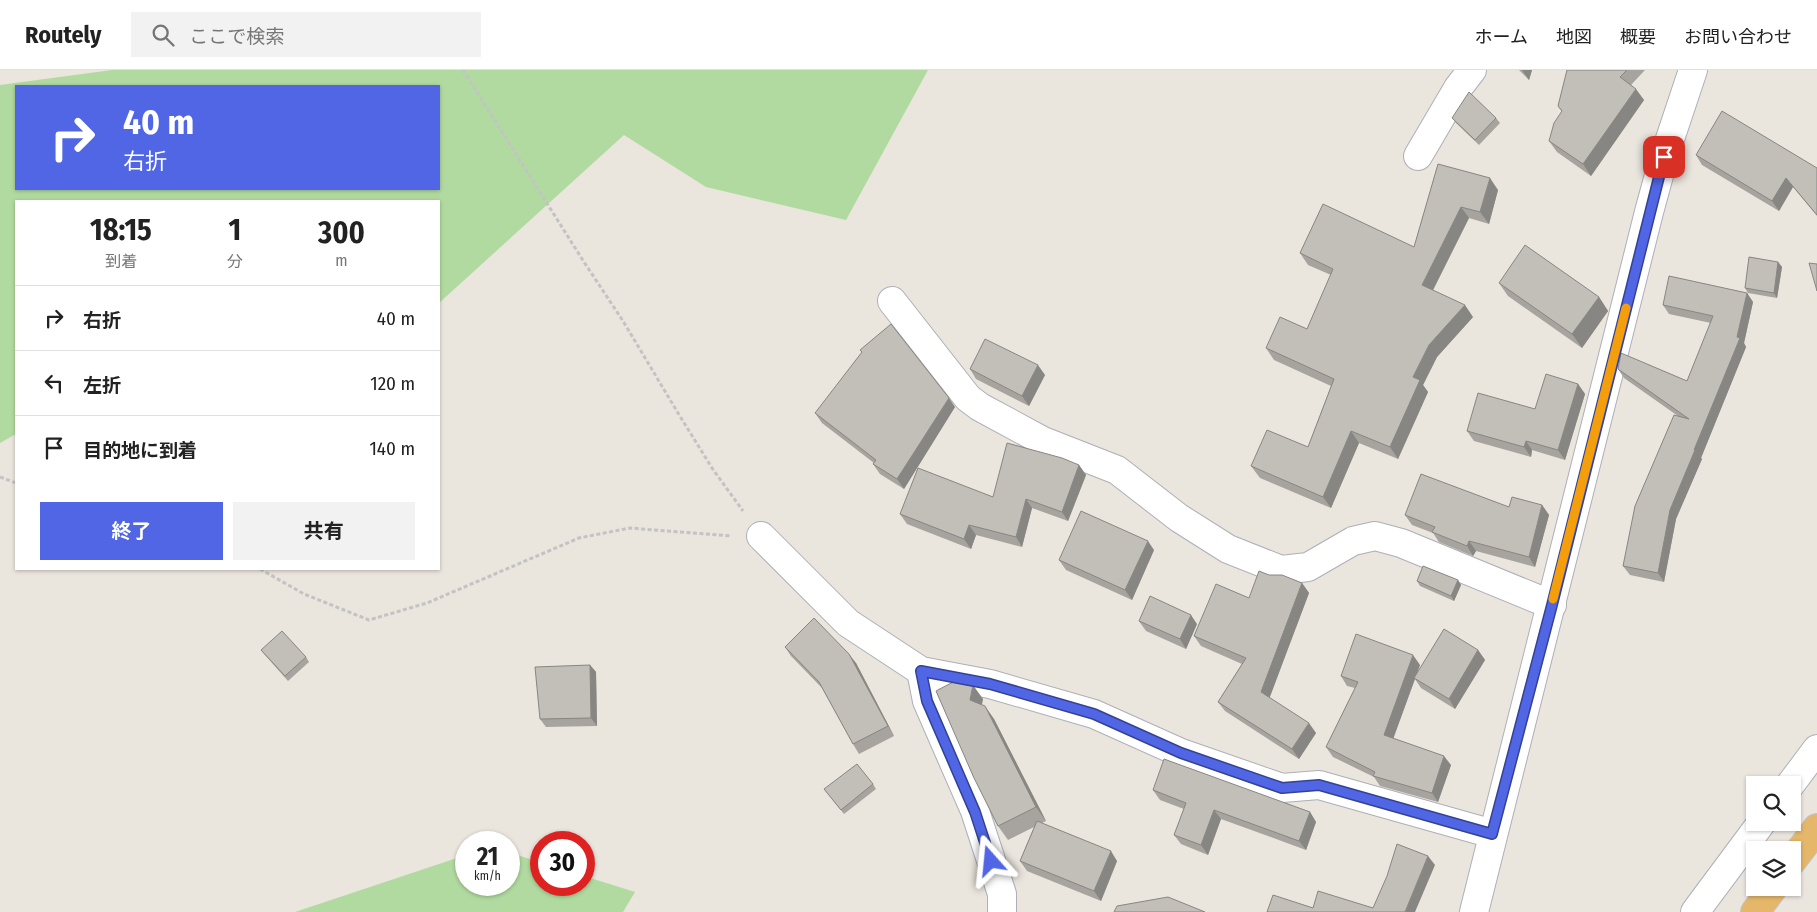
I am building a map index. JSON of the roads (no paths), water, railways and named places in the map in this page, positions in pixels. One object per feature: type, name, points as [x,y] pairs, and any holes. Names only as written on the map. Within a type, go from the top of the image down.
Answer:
[{"type":"highway","points":[[1801,849],[1817,828]]},
{"type":"highway","points":[[1755,912],[1767,896]]},
{"type":"street","points":[[1418,156],[1458,88],[1472,70]]},
{"type":"street","points":[[1474,912],[1492,834],[1552,605],[1661,166],[1693,70]]},
{"type":"street","points":[[892,300],[968,398],[980,407],[1043,441],[1117,470],[1179,518],[1228,548],[1281,570],[1308,567],[1353,541],[1375,536],[1401,542],[1552,605]]},
{"type":"street","points":[[761,536],[848,623],[921,671],[990,684],[1094,714],[1181,753],[1282,788],[1319,785],[1492,834]]},
{"type":"street","points":[[921,671],[927,701],[975,812],[1002,894],[1002,912]]},
{"type":"street","points":[[1797,776],[1817,749]]},
{"type":"street","points":[[1695,912],[1755,831]]}]
